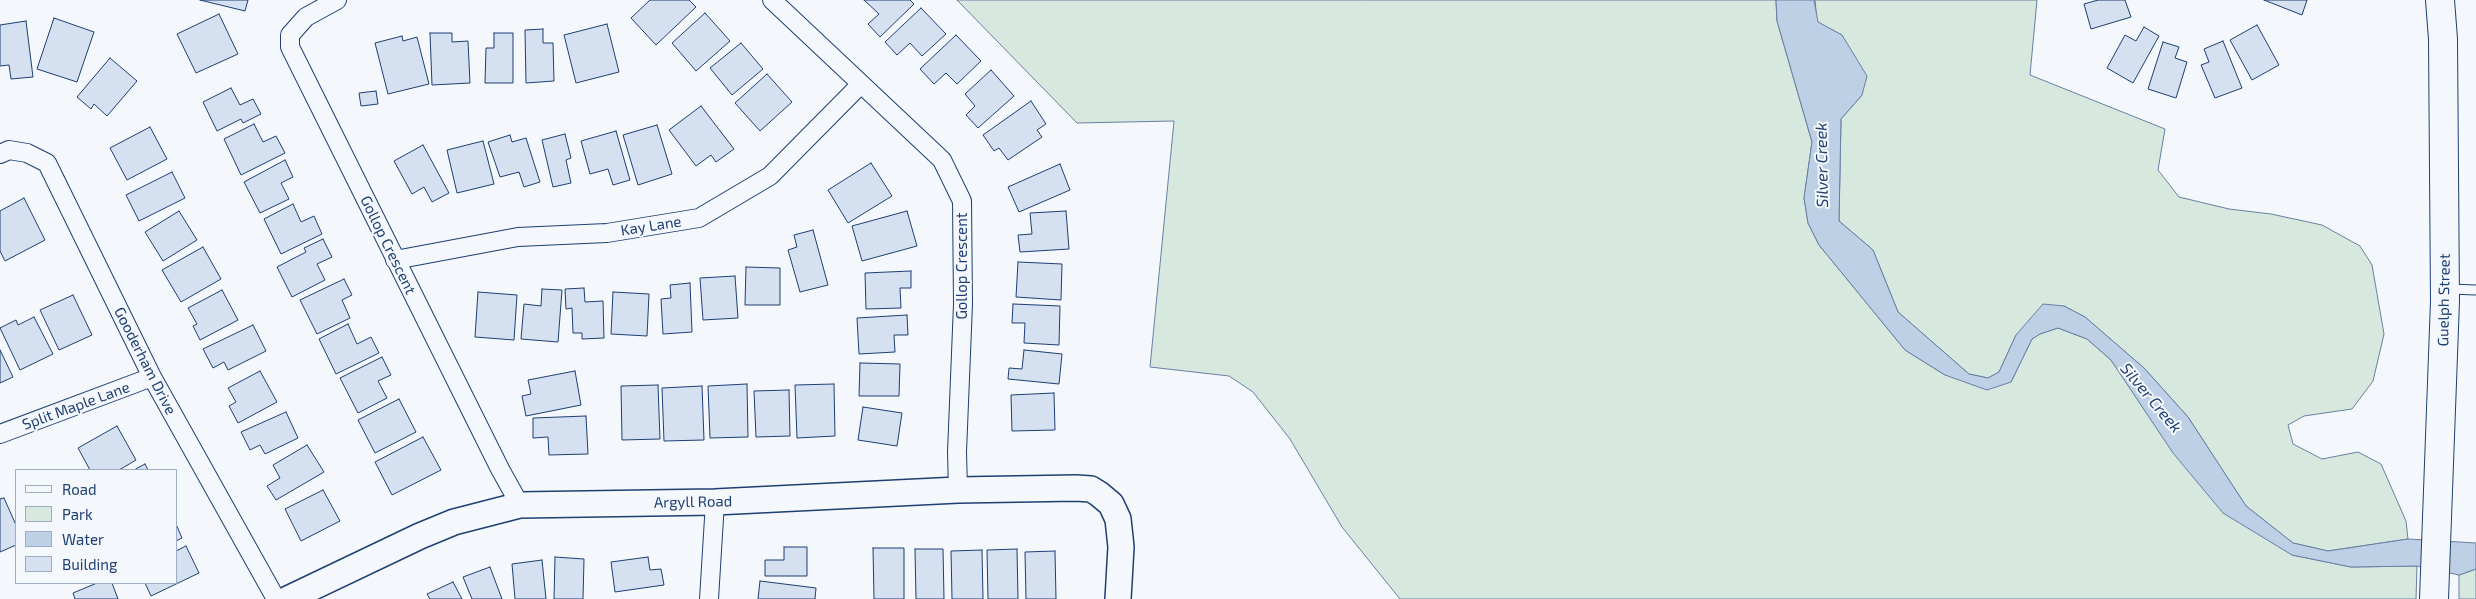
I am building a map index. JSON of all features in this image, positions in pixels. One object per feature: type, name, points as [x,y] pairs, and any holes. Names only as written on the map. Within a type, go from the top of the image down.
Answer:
[{"type":"main road","name":"Guelph Street","points":[[2434,599],[2445,288],[2443,39],[2440,0]]},
{"type":"street","name":"Gollop Crescent","points":[[337,0],[306,18],[290,35],[290,47],[395,260],[520,505]]},
{"type":"street","name":"Gollop Crescent","points":[[772,0],[860,85],[942,160],[962,201],[963,304],[957,452],[958,490]]},
{"type":"street","name":"Kay Lane","points":[[395,260],[518,237],[607,233],[699,218],[770,176],[860,85]]},
{"type":"street","name":"Gooderham Drive","points":[[0,154],[9,150],[27,154],[47,163],[152,377],[276,599]]},
{"type":"street","name":"Split Maple Lane","points":[[0,434],[152,377]]},
{"type":"street","name":"Argyll Road","points":[[288,599],[420,536],[454,522],[520,505],[715,502],[958,490],[1091,489],[1110,504],[1118,519],[1120,531],[1118,599]]},
{"type":"street","points":[[709,599],[715,502]]},
{"type":"lane","points":[[2445,288],[2476,290]]},
{"type":"green space","points":[[957,0],[1776,0],[1777,21],[1812,142],[1804,198],[1808,223],[1819,245],[1905,350],[1945,375],[2011,382],[2032,339],[2040,334],[2058,328],[2087,339],[2111,360],[2173,452],[2292,555],[2351,567],[2417,566],[2416,599],[1400,599],[1342,527],[1290,439],[1253,392],[1229,376],[1150,367],[1174,121],[1077,123]]},
{"type":"green space","points":[[1815,0],[2037,0],[2030,75],[2165,129],[2158,170],[2179,197],[2229,209],[2271,214],[2322,225],[2360,246],[2372,265],[2384,334],[2373,381],[2352,409],[2304,416],[2288,425],[2293,444],[2322,459],[2358,452],[2381,464],[2406,521],[2408,539],[2328,551],[2293,543],[2246,506],[2188,417],[2144,368],[2085,317],[2064,306],[2016,335],[1999,372],[1988,378],[1969,374],[1898,312],[1873,250],[1839,221],[1841,119],[1862,95],[1842,35],[1817,22]]},
{"type":"green space","points":[[2476,569],[2476,599],[2459,599],[2459,575]]},
{"type":"water","name":"Silver Creek","points":[[1776,0],[1814,0],[1818,22],[1842,35],[1867,76],[1862,95],[1841,119],[1839,221],[1873,250],[1898,312],[1969,374],[1988,378],[1999,372],[2016,335],[2043,304],[2064,306],[2085,317],[2144,368],[2188,417],[2246,506],[2293,543],[2328,551],[2408,539],[2476,543],[2476,569],[2459,575],[2417,566],[2351,567],[2292,555],[2223,513],[2173,453],[2111,360],[2087,339],[2058,328],[2040,334],[2032,339],[2011,382],[1987,390],[1945,375],[1905,350],[1819,245],[1808,223],[1804,198],[1812,142],[1777,21]]},
{"type":"building","points":[[200,0],[248,0],[245,11]]},
{"type":"building","points":[[650,0],[689,0],[696,7],[656,45],[631,18]]},
{"type":"building","points":[[864,0],[910,0],[914,4],[880,37],[868,24],[879,14]]},
{"type":"building","points":[[2098,0],[2125,0],[2131,17],[2091,29],[2084,4]]},
{"type":"building","points":[[2264,0],[2307,0],[2302,15]]},
{"type":"building","points":[[921,8],[946,34],[922,56],[910,43],[897,55],[885,42]]},
{"type":"building","points":[[705,13],[730,41],[696,71],[672,43]]},
{"type":"building","points":[[219,14],[238,54],[196,73],[177,34]]},
{"type":"building","points":[[54,18],[94,32],[77,82],[37,69]]},
{"type":"building","points":[[26,21],[33,77],[11,79],[9,65],[0,66],[0,25]]},
{"type":"building","points":[[607,24],[619,72],[576,83],[564,35]]},
{"type":"building","points":[[2257,25],[2279,65],[2252,80],[2230,40]]},
{"type":"building","points":[[2144,27],[2159,36],[2133,83],[2107,68],[2125,35],[2136,41]]},
{"type":"building","points":[[543,29],[543,43],[553,43],[554,81],[526,83],[525,30]]},
{"type":"building","points":[[430,33],[452,33],[452,42],[468,41],[470,83],[432,85]]},
{"type":"building","points":[[494,33],[513,33],[513,83],[485,83],[486,48],[494,48]]},
{"type":"building","points":[[956,35],[981,61],[957,84],[946,73],[934,84],[920,69]]},
{"type":"building","points":[[402,36],[403,41],[417,37],[429,84],[388,94],[375,43]]},
{"type":"building","points":[[2223,41],[2242,88],[2215,98],[2201,65],[2209,62],[2204,49]]},
{"type":"building","points":[[2163,42],[2179,47],[2175,58],[2187,62],[2176,98],[2148,89]]},
{"type":"building","points":[[741,43],[763,69],[732,95],[710,68]]},
{"type":"building","points":[[110,58],[137,81],[107,116],[94,104],[91,109],[77,97]]},
{"type":"building","points":[[991,70],[1014,96],[978,128],[966,115],[975,106],[965,94]]},
{"type":"building","points":[[767,74],[792,102],[760,131],[735,103]]},
{"type":"building","points":[[231,88],[240,105],[253,99],[261,114],[243,123],[241,119],[217,131],[203,102]]},
{"type":"building","points":[[376,91],[378,104],[361,106],[359,93]]},
{"type":"building","points":[[1031,101],[1046,124],[1037,130],[1042,137],[1008,160],[999,148],[994,151],[983,135]]},
{"type":"building","points":[[701,106],[734,149],[716,162],[711,155],[696,166],[669,130]]},
{"type":"building","points":[[254,124],[263,142],[276,136],[285,153],[241,175],[224,139]]},
{"type":"building","points":[[657,125],[672,174],[638,185],[623,135]]},
{"type":"building","points":[[150,127],[167,159],[127,180],[110,148]]},
{"type":"building","points":[[616,131],[630,180],[613,185],[608,169],[590,174],[581,141]]},
{"type":"building","points":[[565,134],[571,158],[566,160],[571,183],[553,187],[542,140]]},
{"type":"building","points":[[510,135],[512,142],[526,138],[540,182],[524,187],[519,172],[500,177],[488,142]]},
{"type":"building","points":[[483,141],[494,184],[457,193],[447,150]]},
{"type":"building","points":[[423,145],[449,193],[432,202],[424,187],[412,194],[394,161]]},
{"type":"building","points":[[285,160],[293,177],[281,183],[289,199],[260,213],[244,182]]},
{"type":"building","points":[[871,163],[892,196],[848,223],[828,190]]},
{"type":"building","points":[[1060,164],[1070,190],[1019,212],[1008,187]]},
{"type":"building","points":[[172,172],[185,198],[139,221],[126,195]]},
{"type":"building","points":[[24,198],[45,240],[5,261],[0,251],[0,211]]},
{"type":"building","points":[[293,204],[301,222],[314,216],[322,234],[281,254],[264,219]]},
{"type":"building","points":[[179,211],[197,240],[163,261],[145,232]]},
{"type":"building","points":[[907,211],[917,246],[862,261],[852,226]]},
{"type":"building","points":[[1066,211],[1069,249],[1020,252],[1018,235],[1032,234],[1030,213]]},
{"type":"building","points":[[813,230],[828,285],[800,292],[788,250],[797,247],[794,235]]},
{"type":"building","points":[[323,239],[332,257],[317,264],[325,280],[292,297],[277,267],[306,252],[304,248]]},
{"type":"building","points":[[203,247],[221,279],[181,302],[162,270]]},
{"type":"building","points":[[1018,262],[1062,264],[1061,300],[1016,297]]},
{"type":"building","points":[[746,267],[780,268],[780,305],[745,305]]},
{"type":"building","points":[[911,271],[911,288],[900,288],[901,308],[866,309],[865,273]]},
{"type":"building","points":[[735,276],[738,318],[703,320],[700,278]]},
{"type":"building","points":[[344,279],[352,295],[342,300],[350,318],[317,334],[300,300]]},
{"type":"building","points":[[690,283],[692,332],[663,334],[661,299],[671,298],[670,285]]},
{"type":"building","points":[[584,288],[585,302],[603,301],[604,338],[582,339],[582,333],[573,333],[572,308],[566,309],[565,289]]},
{"type":"building","points":[[542,289],[562,290],[558,342],[521,339],[524,304],[541,306]]},
{"type":"building","points":[[222,290],[238,320],[200,340],[193,326],[197,324],[188,308]]},
{"type":"building","points":[[478,292],[517,295],[514,340],[475,337]]},
{"type":"building","points":[[613,292],[649,294],[647,336],[611,334]]},
{"type":"building","points":[[73,295],[92,335],[59,350],[40,310]]},
{"type":"building","points":[[1013,304],[1060,306],[1059,345],[1024,343],[1025,323],[1012,323]]},
{"type":"building","points":[[907,315],[908,335],[894,335],[895,352],[859,354],[857,318]]},
{"type":"building","points":[[34,317],[53,354],[20,370],[0,328],[16,320],[18,325]]},
{"type":"building","points":[[348,324],[357,344],[371,337],[379,353],[336,374],[319,339]]},
{"type":"building","points":[[253,325],[266,351],[228,370],[224,362],[213,368],[203,349]]},
{"type":"building","points":[[0,350],[13,377],[0,383]]},
{"type":"building","points":[[1024,350],[1062,354],[1059,384],[1008,379],[1009,368],[1022,369]]},
{"type":"building","points":[[382,357],[391,375],[378,381],[387,398],[358,413],[340,378]]},
{"type":"building","points":[[860,363],[900,364],[899,396],[859,396]]},
{"type":"building","points":[[260,371],[277,402],[238,423],[229,406],[236,402],[228,388]]},
{"type":"building","points":[[575,371],[581,405],[526,416],[522,396],[531,394],[528,380]]},
{"type":"building","points":[[747,384],[748,437],[710,438],[708,386]]},
{"type":"building","points":[[834,384],[835,436],[797,438],[795,385]]},
{"type":"building","points":[[658,385],[660,439],[622,440],[621,386]]},
{"type":"building","points":[[702,386],[704,440],[664,441],[662,388]]},
{"type":"building","points":[[789,390],[790,436],[756,437],[754,391]]},
{"type":"building","points":[[1054,393],[1055,430],[1012,431],[1011,395]]},
{"type":"building","points":[[399,399],[416,432],[375,453],[358,420]]},
{"type":"building","points":[[863,407],[902,413],[897,446],[858,440]]},
{"type":"building","points":[[286,412],[298,438],[265,454],[260,445],[250,450],[241,432]]},
{"type":"building","points":[[586,416],[588,454],[549,455],[548,437],[533,438],[533,418]]},
{"type":"building","points":[[117,426],[136,460],[121,469],[89,469],[78,448]]},
{"type":"building","points":[[423,437],[441,470],[392,495],[375,462]]},
{"type":"building","points":[[307,445],[324,472],[276,500],[267,486],[280,478],[273,465]]},
{"type":"building","points":[[145,464],[148,469],[136,469]]},
{"type":"building","points":[[323,490],[340,521],[301,541],[285,509]]},
{"type":"building","points":[[4,498],[15,523],[15,545],[0,552],[0,499]]},
{"type":"building","points":[[178,529],[182,538],[178,540]]},
{"type":"building","points":[[186,546],[199,573],[178,583],[178,550]]},
{"type":"building","points":[[784,547],[807,547],[807,576],[765,576],[765,560],[784,560]]},
{"type":"building","points":[[873,548],[904,548],[904,599],[874,599]]},
{"type":"building","points":[[915,549],[943,549],[944,599],[916,599]]},
{"type":"building","points":[[1017,549],[1018,599],[988,599],[987,550]]},
{"type":"building","points":[[982,550],[983,599],[952,599],[951,551]]},
{"type":"building","points":[[1055,551],[1056,599],[1026,599],[1025,552]]},
{"type":"building","points":[[555,557],[584,559],[583,599],[554,599]]},
{"type":"building","points":[[648,557],[650,570],[661,569],[664,585],[615,592],[611,562]]},
{"type":"building","points":[[542,560],[546,599],[515,599],[512,564]]},
{"type":"building","points":[[490,567],[502,599],[472,599],[463,577]]},
{"type":"building","points":[[760,581],[816,588],[815,599],[758,599]]},
{"type":"building","points":[[453,582],[462,599],[430,599],[427,594]]},
{"type":"building","points":[[95,584],[112,584],[118,599],[75,599],[73,593]]},
{"type":"building","points":[[145,584],[176,584],[151,596]]}]
